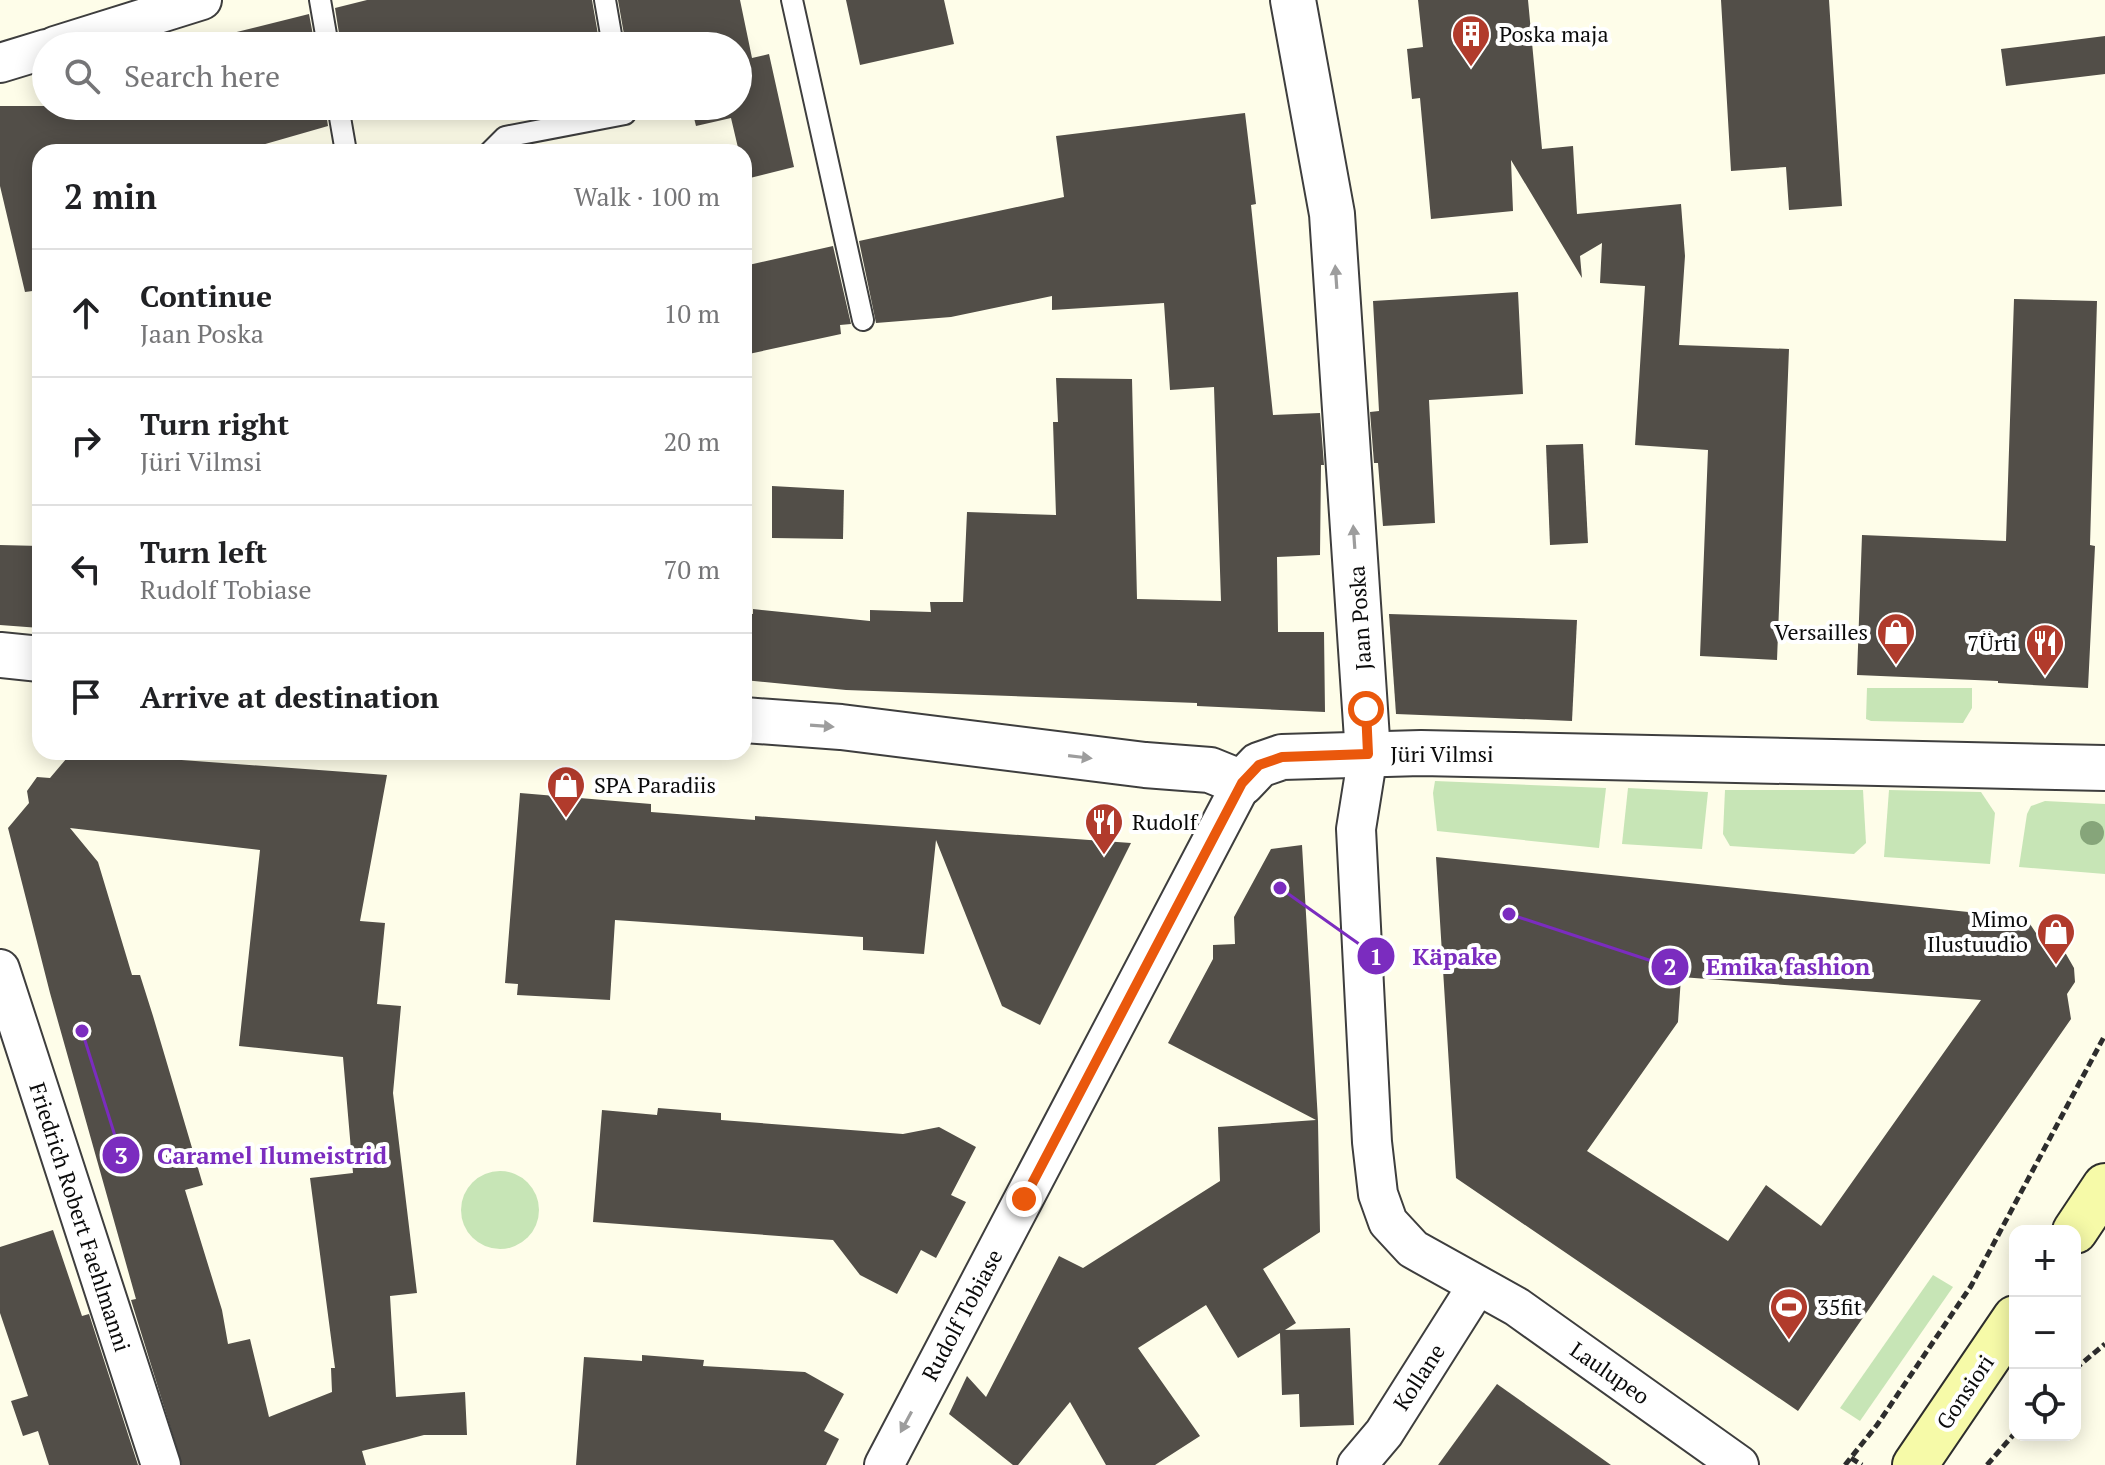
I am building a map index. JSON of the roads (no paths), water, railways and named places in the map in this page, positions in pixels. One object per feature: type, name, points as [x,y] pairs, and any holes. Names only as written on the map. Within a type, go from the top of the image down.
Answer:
[{"type":"main road","points":[[2079,1225],[2105,1186]]},
{"type":"main road","name":"Gonsiori","points":[[1915,1465],[2009,1327]]},
{"type":"street","points":[[100,32],[202,0]]},
{"type":"street","name":"Jaan Poska","points":[[1293,0],[1332,214],[1368,754],[1356,829],[1372,1142],[1378,1194],[1388,1222],[1413,1249],[1477,1286]]},
{"type":"street","points":[[0,63],[32,53]]},
{"type":"street","points":[[0,655],[32,658]]},
{"type":"street","points":[[752,721],[841,727],[1145,765],[1210,770],[1242,783]]},
{"type":"street","name":"Jüri Vilmsi","points":[[1242,783],[1259,765],[1282,757],[1421,753],[2105,768]]},
{"type":"street","name":"Rudolf Tobiase","points":[[884,1465],[1242,783]]},
{"type":"street","name":"Friedrich Robert Faehlmanni","points":[[0,969],[161,1465]]},
{"type":"street","name":"Kollane","points":[[1357,1465],[1384,1433],[1477,1286]]},
{"type":"street","name":"Laulupeo","points":[[1477,1286],[1517,1307],[1739,1465]]},
{"type":"lane","points":[[320,0],[326,32]]},
{"type":"lane","points":[[605,0],[611,32]]},
{"type":"lane","points":[[792,0],[863,320]]},
{"type":"lane","points":[[340,120],[345,144]]},
{"type":"lane","points":[[498,144],[505,137],[594,120]]},
{"type":"place","name":"Poska maja","points":[[1471,68]]},
{"type":"place","name":"Versailles","points":[[1896,666]]},
{"type":"place","name":"7Ürti","points":[[2045,677]]},
{"type":"place","name":"SPA Paradiis","points":[[566,819]]},
{"type":"place","name":"Rudolf","points":[[1104,856]]},
{"type":"place","name":"Käpake","points":[[1280,888]]},
{"type":"place","name":"Emika fashion","points":[[1509,914]]},
{"type":"place","name":"Mimo Ilustuudio","points":[[2056,966]]},
{"type":"place","name":"Caramel Ilumeistrid","points":[[82,1031]]},
{"type":"place","name":"35fit","points":[[1789,1341]]}]
